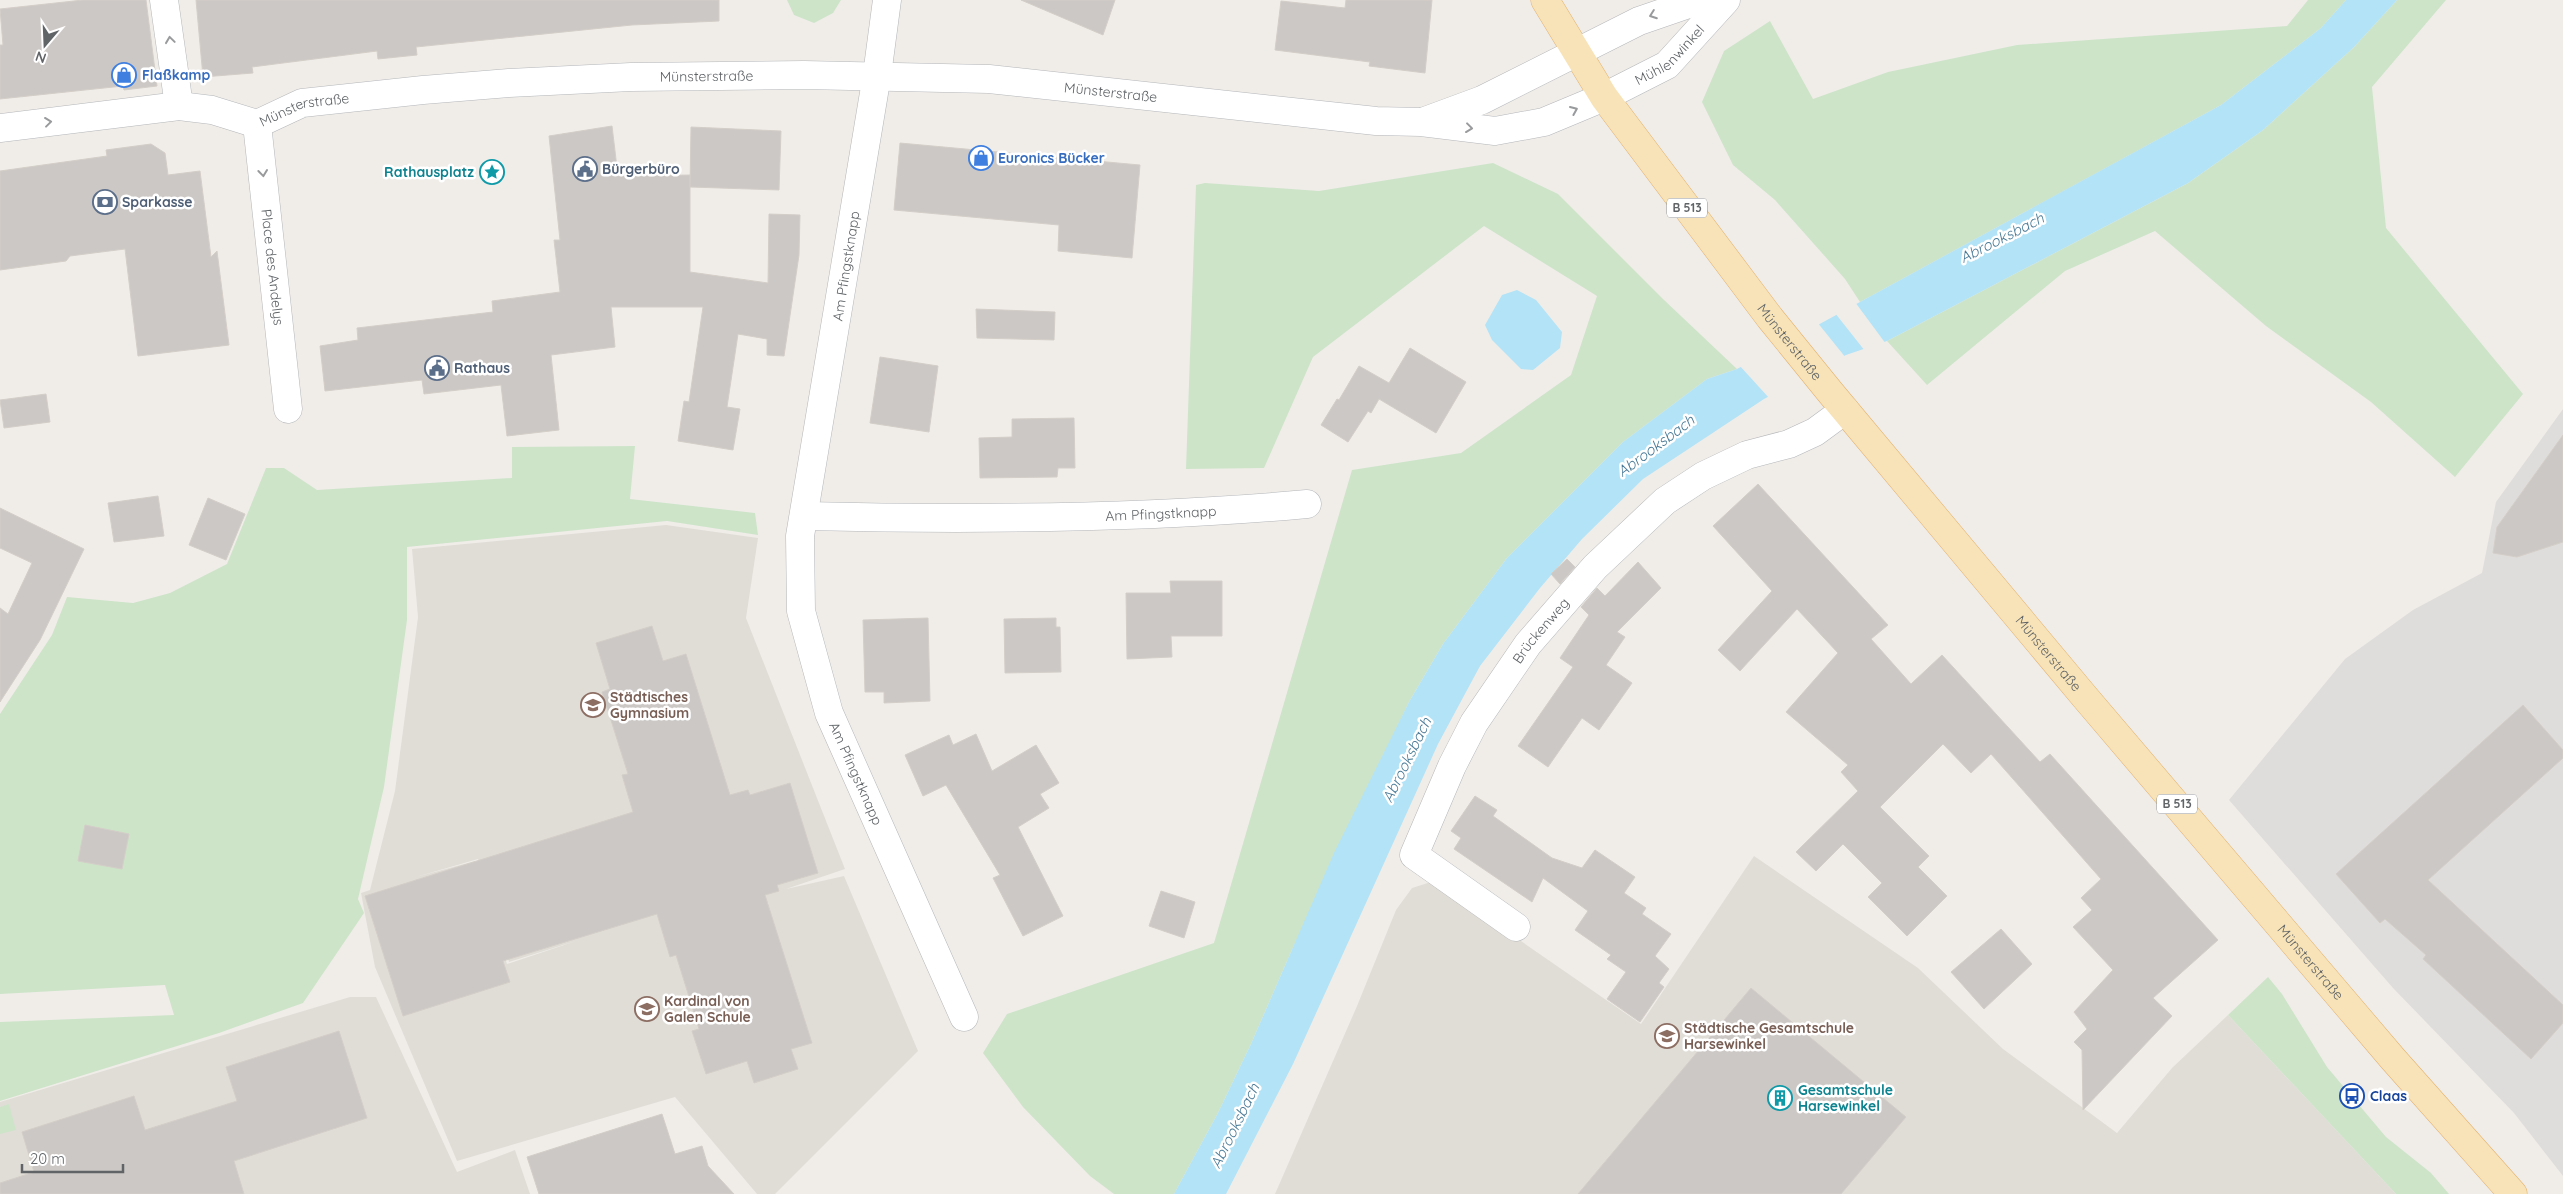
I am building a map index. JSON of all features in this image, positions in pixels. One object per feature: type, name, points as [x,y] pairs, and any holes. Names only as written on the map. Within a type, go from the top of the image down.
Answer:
[{"type":"main road","name":"B 513","points":[[1545,0],[1575,52]]},
{"type":"main road","name":"Münsterstraße","points":[[1575,52],[1604,97],[1770,318],[1837,401],[1989,584],[2393,1059],[2512,1194]]},
{"type":"street","points":[[164,0],[179,106]]},
{"type":"street","name":"Am Pfingstknapp","points":[[887,0],[877,75],[800,536],[801,610],[829,713],[964,1017]]},
{"type":"street","name":"Mühlenwinkel","points":[[1575,52],[1639,21],[1700,0]]},
{"type":"street","name":"Mühlenwinkel","points":[[1604,97],[1667,65],[1726,0]]},
{"type":"street","name":"Münsterstraße","points":[[1421,122],[1482,100],[1575,52]]},
{"type":"street","name":"Münsterstraße","points":[[0,128],[179,106],[212,110],[257,124],[302,103],[490,84],[631,77],[877,75],[989,80],[1376,121],[1421,122],[1496,131],[1544,122],[1604,97]]},
{"type":"street","name":"Place des Andelys","points":[[257,124],[288,409]]},
{"type":"street","name":"Brückenweg","points":[[1516,927],[1414,855],[1452,766],[1474,723],[1528,644],[1595,567],[1665,502],[1704,476],[1747,455],[1790,444],[1815,432],[1837,401]]},
{"type":"street","name":"Am Pfingstknapp","points":[[804,516],[878,518],[1203,514],[1308,504]]},
{"type":"shaded area","points":[[2563,409],[2563,1176],[2514,1113],[2393,988],[2229,800],[2345,659],[2413,610],[2482,573],[2496,502]]},
{"type":"shaded area","points":[[666,525],[758,538],[746,618],[845,869],[786,889],[844,876],[918,1051],[775,1194],[757,1194],[675,1097],[457,1161],[375,967],[361,893],[370,890],[395,791],[418,617],[412,549]],"holes":[[[478,859],[509,962],[576,941],[507,964],[475,861],[416,877]]]},
{"type":"shaded area","name":"Städtische Gesamtschule Harsewinkel","points":[[1754,856],[1918,968],[2003,1049],[2117,1133],[2172,1068],[2228,1015],[2396,1194],[1275,1194],[1357,1006],[1396,910],[1412,888],[1434,881],[1641,1024]]},
{"type":"shaded area","points":[[350,997],[376,997],[457,1172],[515,1150],[530,1194],[0,1194],[0,1102]]},
{"type":"green space","points":[[787,0],[841,0],[833,13],[814,23],[794,15]]},
{"type":"green space","points":[[2308,0],[2346,0],[2321,28],[2221,105],[1860,302],[1845,279],[1775,200],[1733,165],[1702,102],[1724,51],[1770,21],[1813,99],[1888,72],[2017,45],[2287,26]]},
{"type":"green space","points":[[2397,0],[2446,0],[2372,87],[2386,228],[2523,394],[2455,477],[2371,402],[2266,326],[2155,231],[2065,271],[1927,385],[1887,341],[2188,183],[2263,130],[2354,47]]},
{"type":"green space","points":[[1493,163],[1558,194],[1663,299],[1737,369],[1707,379],[1623,442],[1507,558],[1443,644],[1409,702],[1291,952],[1251,1044],[1218,1113],[1174,1194],[1114,1194],[1090,1176],[1023,1107],[983,1053],[1007,1014],[1214,943],[1352,470],[1461,453],[1571,375],[1597,296],[1484,226],[1313,357],[1264,468],[1186,469],[1196,185],[1205,183],[1319,191]]},
{"type":"green space","points":[[635,446],[630,499],[755,513],[758,535],[667,521],[407,547],[407,620],[384,787],[358,899],[364,913],[303,1003],[219,1033],[0,1101],[0,1022],[174,1015],[165,985],[0,994],[0,714],[52,635],[67,597],[133,603],[170,593],[227,564],[266,468],[284,468],[317,490],[512,478],[512,447]]},
{"type":"green space","points":[[2268,977],[2282,994],[2327,1067],[2386,1137],[2431,1173],[2449,1194],[2396,1194],[2228,1015]]},
{"type":"green space","points":[[9,1104],[16,1130],[0,1134],[0,1107]]},
{"type":"water","name":"Abrooksbach","points":[[2346,0],[2397,0],[2354,47],[2263,130],[2188,183],[1887,341],[1846,355],[1764,399],[1643,479],[1582,539],[1540,588],[1480,666],[1438,744],[1293,1064],[1226,1194],[1174,1194],[1218,1113],[1251,1044],[1334,853],[1409,702],[1443,644],[1507,558],[1623,442],[1707,379],[1737,369],[2221,105],[2321,28]]},
{"type":"water","points":[[1517,290],[1536,300],[1562,332],[1560,348],[1533,370],[1521,369],[1492,340],[1485,325],[1502,295]]},
{"type":"pier","points":[[1855,302],[1886,344],[1865,351],[1835,313]]},
{"type":"pier","points":[[1817,322],[1846,358],[1770,399],[1739,365]]},
{"type":"building","points":[[83,0],[146,0],[157,86],[124,90],[123,86],[0,99],[0,45],[3,45],[0,9]]},
{"type":"building","points":[[196,0],[719,0],[719,21],[632,25],[416,47],[417,55],[378,59],[377,51],[252,67],[253,73],[203,77]]},
{"type":"building","points":[[1021,0],[1115,0],[1103,35]]},
{"type":"building","points":[[1346,0],[1432,0],[1425,73],[1369,66],[1370,62],[1275,50],[1281,1],[1345,8]]},
{"type":"building","points":[[612,126],[618,176],[690,175],[690,272],[768,283],[769,214],[800,215],[799,255],[784,356],[767,355],[767,339],[738,334],[727,407],[740,409],[733,450],[678,441],[684,401],[689,402],[703,307],[611,307],[615,347],[551,355],[559,430],[507,436],[501,385],[424,394],[422,380],[325,391],[320,346],[358,340],[357,328],[493,312],[492,301],[560,292],[554,240],[560,240],[549,136]]},
{"type":"building","points":[[691,127],[781,131],[779,190],[690,187]]},
{"type":"building","points":[[900,143],[1140,165],[1132,258],[1058,251],[1059,225],[894,210]]},
{"type":"building","points":[[151,144],[165,153],[168,175],[200,171],[211,257],[217,251],[229,345],[138,356],[125,249],[70,256],[66,261],[0,270],[0,171],[107,156],[106,150]]},
{"type":"building","points":[[976,309],[1055,312],[1054,340],[977,338]]},
{"type":"building","points":[[1410,348],[1466,382],[1436,433],[1379,399],[1371,413],[1368,411],[1348,442],[1321,425],[1337,399],[1339,400],[1359,366],[1389,383]]},
{"type":"building","points":[[880,357],[938,366],[929,432],[870,423]]},
{"type":"building","points":[[46,394],[50,422],[4,428],[0,400]]},
{"type":"building","points":[[1074,418],[1075,468],[1058,468],[1057,477],[980,478],[979,438],[1012,437],[1012,419]]},
{"type":"building","points":[[2563,435],[2563,542],[2517,557],[2493,553],[2497,527]]},
{"type":"building","points":[[1758,484],[1888,625],[1871,639],[1911,684],[1942,655],[2040,762],[2050,754],[2218,940],[2153,998],[2172,1016],[2083,1110],[2082,1050],[2074,1042],[2087,1029],[2074,1012],[2113,970],[2073,927],[2092,910],[2081,898],[2101,879],[1991,754],[1971,773],[1943,744],[1880,807],[1929,856],[1918,867],[1947,896],[1907,936],[1868,897],[1882,883],[1843,844],[1816,871],[1796,852],[1858,791],[1841,772],[1848,765],[1786,712],[1838,653],[1797,609],[1740,671],[1718,650],[1772,591],[1713,526]]},
{"type":"building","points":[[158,496],[164,536],[114,542],[108,503]]},
{"type":"building","points":[[208,498],[245,514],[226,560],[189,545]]},
{"type":"building","points":[[0,508],[84,549],[40,640],[0,702],[0,608],[8,614],[32,563],[0,548]]},
{"type":"building","points":[[1567,559],[1575,567],[1560,584],[1551,574]]},
{"type":"building","points":[[1638,562],[1661,588],[1617,632],[1625,637],[1606,665],[1632,683],[1599,730],[1582,718],[1548,767],[1518,746],[1573,667],[1560,658],[1589,615],[1581,607],[1597,588],[1605,596]]},
{"type":"building","points":[[1170,581],[1222,581],[1222,636],[1171,636],[1172,657],[1127,659],[1126,593],[1171,593]]},
{"type":"building","points":[[928,618],[930,701],[884,703],[884,692],[865,692],[863,620]]},
{"type":"building","points":[[1056,618],[1056,627],[1060,627],[1061,672],[1005,673],[1004,619]]},
{"type":"building","points":[[652,626],[663,661],[686,654],[730,795],[748,790],[750,795],[790,783],[818,873],[777,885],[779,891],[765,895],[812,1043],[791,1049],[798,1069],[754,1083],[747,1061],[706,1074],[692,1031],[699,1029],[676,955],[670,957],[657,914],[503,961],[510,982],[403,1016],[365,896],[633,812],[622,775],[628,774],[602,692],[610,689],[596,643]]},
{"type":"building","points":[[2523,705],[2563,750],[2563,758],[2428,880],[2563,1005],[2563,1023],[2531,1059],[2423,959],[2426,955],[2385,919],[2380,923],[2336,874]]},
{"type":"building","points":[[976,734],[992,771],[1036,745],[1059,783],[1040,794],[1049,808],[1018,827],[1063,916],[1023,936],[993,878],[1000,875],[946,785],[923,796],[905,755],[949,735],[953,745]]},
{"type":"building","points":[[1475,796],[1497,810],[1493,816],[1552,858],[1582,868],[1595,850],[1635,877],[1624,893],[1646,908],[1642,914],[1671,934],[1655,956],[1669,969],[1659,983],[1664,987],[1640,1022],[1607,999],[1626,972],[1607,959],[1611,955],[1575,930],[1588,911],[1543,878],[1532,902],[1454,849],[1461,838],[1451,831]]},
{"type":"building","points":[[85,825],[129,834],[122,869],[78,861]]},
{"type":"building","points":[[1161,891],[1195,902],[1184,938],[1149,926]]},
{"type":"building","points":[[2001,929],[2032,964],[1984,1009],[1951,972]]},
{"type":"building","name":"Gesamtschule Harsewinkel","points":[[1751,988],[1906,1117],[1841,1194],[1578,1194]]},
{"type":"building","points":[[339,1031],[367,1118],[234,1161],[244,1194],[0,1194],[0,1183],[34,1172],[22,1132],[134,1096],[145,1130],[237,1101],[226,1067]]},
{"type":"building","points":[[662,1114],[675,1154],[702,1146],[708,1166],[734,1194],[539,1194],[527,1157]]},
{"type":"place","name":"Flaßkamp","points":[[124,75]]},
{"type":"place","name":"Euronics Bücker","points":[[981,158]]},
{"type":"place","name":"Bürgerbüro","points":[[585,169]]},
{"type":"place","name":"Rathausplatz","points":[[492,172]]},
{"type":"place","name":"Sparkasse","points":[[105,202]]},
{"type":"place","name":"Rathaus","points":[[437,368]]},
{"type":"place","name":"Städtisches Gymnasium","points":[[593,705]]},
{"type":"place","name":"Kardinal von Galen Schule","points":[[647,1009]]},
{"type":"place","name":"Städtische Gesamtschule Harsewinkel","points":[[1667,1036]]},
{"type":"place","name":"Claas","points":[[2352,1096]]},
{"type":"place","name":"Gesamtschule Harsewinkel","points":[[1780,1098]]}]
